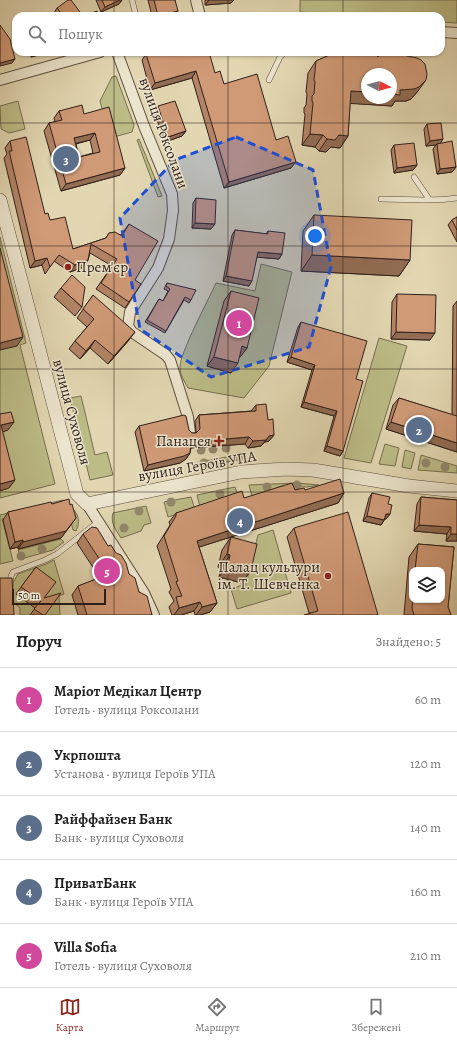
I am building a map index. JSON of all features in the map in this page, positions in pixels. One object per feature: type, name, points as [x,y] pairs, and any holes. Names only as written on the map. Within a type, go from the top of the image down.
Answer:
[{"type":"street","points":[[196,0],[199,12]]},
{"type":"street","points":[[445,32],[457,33]]},
{"type":"street","points":[[0,80],[86,56]]},
{"type":"street","name":"вулиця Роксолани","points":[[119,56],[144,126],[172,194],[173,210],[169,239],[158,268],[130,312],[128,326],[132,332],[166,355],[170,360],[185,405],[190,433]]},
{"type":"street","name":"вулиця Суховоля","points":[[0,202],[77,494],[87,504],[144,593],[154,615]]},
{"type":"street","name":"вулиця Героїв УПА","points":[[87,504],[241,472],[286,469],[313,470],[424,488],[457,491]]},
{"type":"lane","points":[[132,0],[135,12]]},
{"type":"lane","points":[[269,80],[281,56]]},
{"type":"lane","points":[[414,177],[429,199]]},
{"type":"lane","points":[[381,199],[442,200],[457,198]]},
{"type":"lane","points":[[11,593],[10,578],[13,572],[57,554],[98,522]]},
{"type":"highlighted area","points":[[236,137],[313,170],[331,267],[309,347],[211,377],[140,329],[120,218],[175,160]]},
{"type":"green space","points":[[300,0],[457,0],[457,23],[445,22],[445,12],[300,12]]},
{"type":"green space","points":[[116,76],[134,125],[132,132],[110,138],[100,101],[112,77]]},
{"type":"green space","points":[[18,101],[25,129],[9,133],[1,129],[0,106]]},
{"type":"green space","points":[[139,139],[162,196],[158,197],[137,140]]},
{"type":"green space","points":[[0,237],[26,343],[20,345],[55,484],[0,498]]},
{"type":"green space","points":[[261,264],[292,272],[269,366],[244,398],[188,388],[181,373],[181,361],[189,339],[216,283],[255,291]]},
{"type":"green space","points":[[379,338],[407,346],[371,463],[344,458]]},
{"type":"green space","points":[[81,396],[95,455],[107,452],[113,475],[90,480],[70,398]]},
{"type":"green space","points":[[385,444],[399,448],[395,466],[379,464]]},
{"type":"green space","points":[[405,450],[415,453],[411,469],[402,467]]},
{"type":"green space","points":[[242,454],[242,459],[201,467],[201,462]]},
{"type":"green space","points":[[421,455],[457,466],[457,473],[418,470]]},
{"type":"green space","points":[[297,483],[319,485],[307,487],[282,486],[252,496],[249,485]]},
{"type":"green space","points":[[235,487],[238,495],[200,507],[197,495]]},
{"type":"green space","points":[[191,497],[195,509],[168,517],[164,502]]},
{"type":"green space","points":[[63,500],[71,506],[78,517],[78,526],[76,531],[73,530],[68,510],[47,508],[2,519],[13,561],[0,564],[0,515]]},
{"type":"green space","points":[[146,506],[151,523],[144,525],[141,531],[121,538],[115,529],[112,520],[113,513]]},
{"type":"green space","points":[[273,530],[291,593],[237,609],[231,589],[246,584],[258,535]]},
{"type":"green space","points":[[61,539],[64,542],[53,550],[21,559],[18,550]]},
{"type":"green space","points":[[54,560],[64,594],[59,596],[60,615],[20,615],[20,608],[13,602],[13,583],[18,574]]},
{"type":"building","points":[[68,0],[71,0],[80,12],[60,12],[57,8]]},
{"type":"building","points":[[102,0],[120,0],[105,7]]},
{"type":"building","points":[[154,0],[175,0],[178,11],[157,12]]},
{"type":"building","points":[[0,25],[10,39],[12,56],[14,56],[15,59],[0,63]]},
{"type":"building","points":[[147,56],[210,56],[215,73],[220,71],[224,84],[257,74],[276,140],[288,136],[296,162],[229,182],[196,71],[155,83]]},
{"type":"building","points":[[327,56],[408,56],[421,60],[425,64],[427,74],[426,80],[419,87],[400,90],[400,95],[397,95],[397,68],[361,68],[361,92],[351,91],[348,136],[339,135],[335,140],[327,139],[323,135],[310,134],[316,61]]},
{"type":"building","points":[[175,101],[186,131],[168,137],[158,106]]},
{"type":"building","points":[[82,105],[84,114],[109,107],[125,168],[66,184],[49,123],[62,120],[59,111]],"holes":[[[95,133],[100,152],[79,157],[74,138]]]},
{"type":"building","points":[[441,123],[443,139],[430,141],[427,124]]},
{"type":"building","points":[[26,137],[45,214],[48,213],[50,220],[65,217],[73,249],[106,238],[109,233],[115,232],[122,236],[129,224],[158,241],[135,280],[141,284],[129,302],[101,283],[117,259],[91,244],[88,260],[75,265],[59,255],[50,267],[47,258],[35,261],[9,151],[12,151],[10,141]]},
{"type":"building","points":[[452,141],[456,167],[440,169],[437,144]]},
{"type":"building","points":[[414,143],[417,165],[397,168],[394,145]]},
{"type":"building","points":[[196,198],[216,200],[215,224],[195,223]]},
{"type":"building","points":[[314,215],[412,220],[410,260],[312,255]]},
{"type":"building","points":[[457,217],[457,230],[452,220]]},
{"type":"building","points":[[235,230],[268,234],[268,231],[285,233],[282,254],[258,252],[252,281],[226,276]]},
{"type":"building","points":[[0,248],[23,337],[0,343]]},
{"type":"building","points":[[72,275],[85,287],[82,307],[61,288]]},
{"type":"building","points":[[167,283],[196,290],[191,300],[185,297],[166,331],[147,320],[159,299],[163,301],[170,289],[166,286]]},
{"type":"building","points":[[231,291],[259,298],[247,348],[242,346],[238,363],[214,357]]},
{"type":"building","points":[[397,294],[436,295],[435,333],[396,332]]},
{"type":"building","points":[[93,295],[135,332],[114,356],[95,340],[86,351],[75,341],[94,319],[83,309]]},
{"type":"building","points":[[301,322],[367,341],[356,379],[363,381],[343,451],[327,446],[337,411],[304,402],[315,365],[291,357]]},
{"type":"building","points":[[399,398],[457,416],[457,443],[391,422]]},
{"type":"building","points":[[266,404],[268,420],[273,419],[274,435],[269,436],[266,440],[253,441],[249,437],[191,442],[190,453],[184,456],[148,465],[139,426],[184,415],[186,416],[189,430],[192,433],[196,433],[200,429],[199,415],[256,411],[256,405]]},
{"type":"building","points":[[11,412],[14,422],[1,425],[15,480],[0,484],[0,414]]},
{"type":"building","points":[[340,479],[344,493],[197,541],[217,603],[202,607],[200,602],[179,608],[176,597],[182,596],[176,582],[178,581],[164,536],[176,516],[176,513],[242,491],[244,498],[292,483],[295,490],[304,488],[305,490]]},
{"type":"building","points":[[372,493],[390,497],[388,504],[392,505],[390,514],[386,514],[384,520],[367,516]]},
{"type":"building","points":[[421,497],[457,500],[457,534],[451,534],[451,527],[419,525]]},
{"type":"building","points":[[69,499],[76,518],[66,531],[23,542],[23,540],[15,542],[8,512],[51,502],[52,504]]},
{"type":"building","name":"Палац культури ім. Т. Шевченка","points":[[348,512],[378,615],[304,615],[318,611],[294,528]]},
{"type":"building","points":[[92,527],[97,528],[108,546],[111,545],[116,553],[121,555],[126,563],[129,574],[135,578],[139,592],[147,596],[152,615],[87,615],[78,586],[109,574],[83,534]]},
{"type":"building","points":[[231,537],[257,544],[251,570],[228,565],[230,555],[227,554]]},
{"type":"building","points":[[418,544],[454,547],[448,607],[451,615],[414,615],[413,603],[445,603],[445,567],[415,567]]},
{"type":"building","points":[[36,567],[56,582],[44,598],[61,593],[45,615],[34,609],[41,601],[21,587]]},
{"type":"building","points":[[0,578],[12,578],[14,615],[0,615]]},
{"type":"place","name":"Райффайзен Банк","points":[[66,159]]},
{"type":"place","name":"Прем'єр","points":[[68,267]]},
{"type":"place","name":"Маріот Медікал Центр","points":[[239,323]]},
{"type":"place","name":"Укрпошта","points":[[419,430]]},
{"type":"place","name":"Панацея","points":[[219,441]]},
{"type":"place","name":"ПриватБанк","points":[[240,521]]},
{"type":"place","name":"Villa Sofia","points":[[107,571]]},
{"type":"place","name":"Палац культури ім. Т. Шевченка","points":[[328,576]]}]
